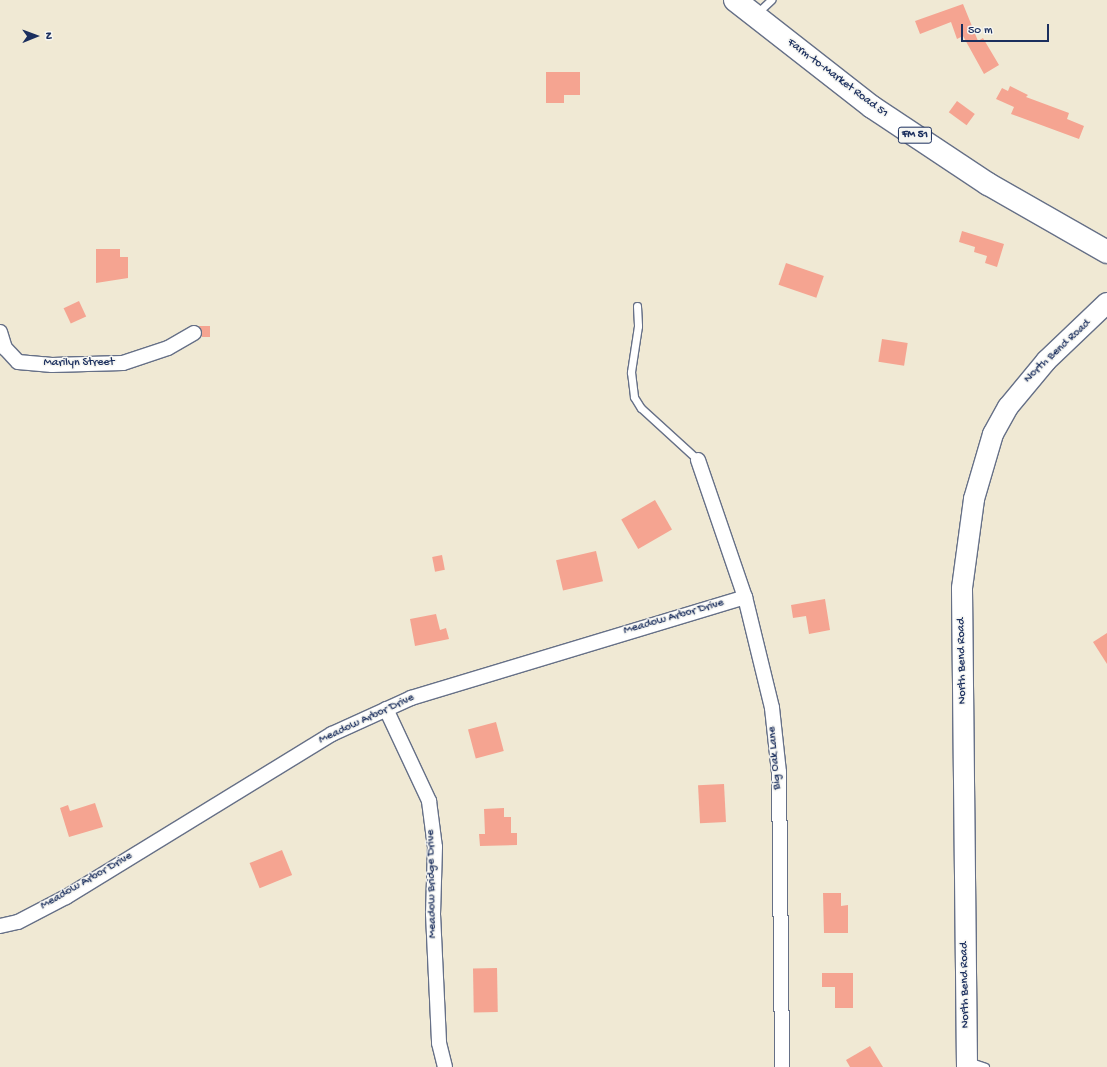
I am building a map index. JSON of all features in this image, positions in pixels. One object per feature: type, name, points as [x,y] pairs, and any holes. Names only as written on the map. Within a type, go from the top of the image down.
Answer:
[{"type":"main road","name":"Farm-to-Market Road 51","points":[[735,0],[872,107],[988,184],[1107,252]]},
{"type":"street","name":"North Bend Road","points":[[973,1065],[962,588],[974,499],[993,434],[1008,407],[1028,379],[1107,302]]},
{"type":"street","name":"Marilyn Street","points":[[0,332],[6,348],[18,362],[52,364],[123,364],[168,348],[194,333]]},
{"type":"street","name":"Big Oak Lane","points":[[698,460],[745,597],[772,708],[779,772],[782,1067]]},
{"type":"street","name":"Meadow Arbor Drive","points":[[0,926],[18,922],[66,897],[332,734],[386,709],[508,666],[745,597]]},
{"type":"street","name":"Meadow Bridge Drive","points":[[386,709],[429,801],[435,847],[433,914],[439,1043],[445,1067]]},
{"type":"lane","points":[[755,15],[771,0]]},
{"type":"lane","points":[[637,306],[638,326],[631,372],[634,397],[641,408],[698,460]]},
{"type":"building","points":[[963,4],[978,41],[983,38],[999,65],[984,74],[963,36],[957,39],[951,22],[920,34],[915,21]]},
{"type":"building","points":[[546,72],[580,72],[580,95],[564,95],[564,103],[546,103]]},
{"type":"building","points":[[1010,86],[1028,95],[1026,97],[1069,113],[1067,119],[1084,126],[1079,139],[1011,114],[1014,107],[996,99],[1002,88],[1008,91]]},
{"type":"building","points":[[957,101],[975,114],[967,125],[949,112]]},
{"type":"building","points":[[962,231],[1004,244],[997,267],[985,263],[987,256],[974,252],[975,247],[959,242]]},
{"type":"building","points":[[96,249],[120,249],[120,257],[128,257],[128,278],[96,283]]},
{"type":"building","points":[[786,263],[824,276],[816,298],[779,285]]},
{"type":"building","points":[[79,301],[86,316],[71,324],[64,308]]},
{"type":"building","points":[[199,326],[210,326],[210,337],[202,337]]},
{"type":"building","points":[[882,339],[908,343],[904,366],[878,362]]},
{"type":"building","points":[[655,500],[672,529],[638,549],[621,520]]},
{"type":"building","points":[[596,551],[603,581],[563,590],[556,560]]},
{"type":"building","points":[[442,555],[445,570],[435,572],[432,557]]},
{"type":"building","points":[[825,599],[830,630],[809,634],[806,616],[793,618],[791,605]]},
{"type":"building","points":[[436,614],[440,630],[446,628],[449,639],[415,646],[410,619]]},
{"type":"building","points":[[1107,633],[1107,664],[1093,642]]},
{"type":"building","points":[[496,722],[504,751],[476,758],[468,730]]},
{"type":"building","points":[[724,784],[726,822],[700,823],[698,785]]},
{"type":"building","points":[[95,803],[103,827],[69,837],[60,808],[68,805],[70,811]]},
{"type":"building","points":[[504,808],[504,817],[511,817],[511,833],[517,833],[517,845],[480,846],[479,834],[485,834],[484,809]]},
{"type":"building","points":[[282,850],[292,875],[260,888],[250,863]]},
{"type":"building","points":[[823,893],[841,893],[841,906],[848,905],[848,933],[824,933]]},
{"type":"building","points":[[473,968],[497,968],[498,1012],[474,1012]]},
{"type":"building","points":[[822,973],[853,973],[853,1008],[835,1008],[835,987],[822,987]]},
{"type":"building","points":[[870,1046],[883,1067],[850,1067],[846,1060]]}]
